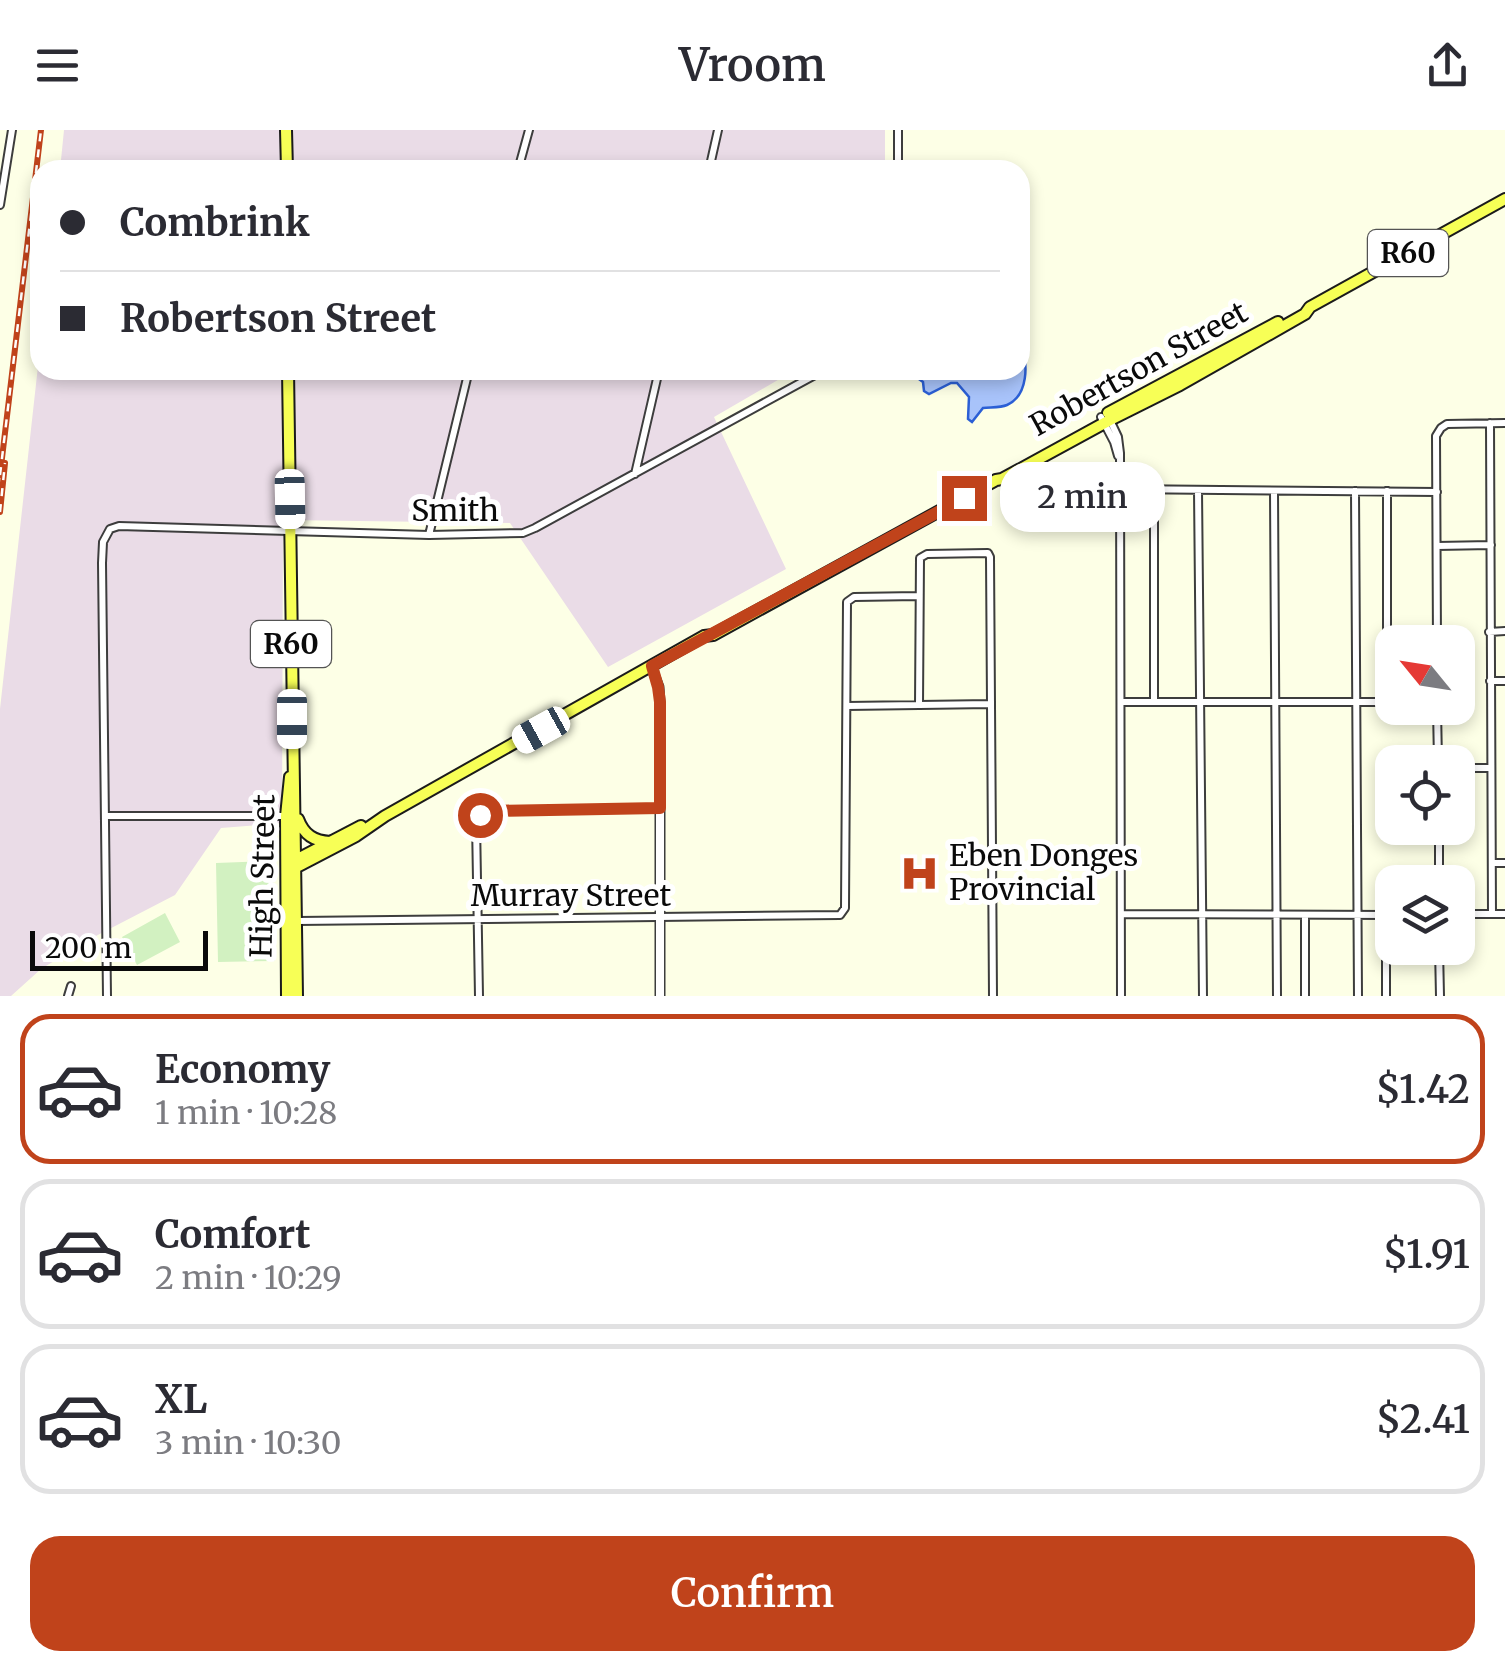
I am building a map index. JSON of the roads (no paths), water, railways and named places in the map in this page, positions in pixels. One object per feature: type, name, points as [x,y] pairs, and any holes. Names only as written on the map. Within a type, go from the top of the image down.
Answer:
[{"type":"main road","points":[[286,130],[287,160]]},
{"type":"main road","name":"Robertson Street","points":[[292,866],[330,842],[594,704],[1106,418],[1232,357],[1310,308],[1505,199]]},
{"type":"main road","name":"High Street","points":[[287,996],[292,866],[288,380]]},
{"type":"main road","points":[[291,815],[309,836],[330,842]]},
{"type":"main road","name":"Robertson Street","points":[[292,866],[356,836],[385,816]]},
{"type":"main road","name":"High Street","points":[[292,866],[297,996]]},
{"type":"street","points":[[0,201],[4,153],[12,130]]},
{"type":"street","points":[[521,160],[529,130]]},
{"type":"street","points":[[711,160],[718,130]]},
{"type":"street","points":[[898,130],[898,160]]},
{"type":"street","points":[[430,535],[467,380]]},
{"type":"street","points":[[635,474],[658,380]]},
{"type":"street","name":"Smith","points":[[106,816],[102,563],[107,532],[118,526],[430,535],[523,532],[806,380]]},
{"type":"street","points":[[1106,418],[1119,457],[1121,996]]},
{"type":"street","points":[[1437,625],[1436,436],[1448,424],[1505,423]]},
{"type":"street","points":[[1490,424],[1492,914]]},
{"type":"street","points":[[1491,473],[1505,473]]},
{"type":"street","points":[[1119,490],[1437,492]]},
{"type":"street","points":[[1198,490],[1202,996]]},
{"type":"street","points":[[1387,490],[1389,625]]},
{"type":"street","points":[[1154,491],[1154,702]]},
{"type":"street","points":[[1274,491],[1277,996]]},
{"type":"street","points":[[1355,491],[1358,996]]},
{"type":"street","points":[[1436,546],[1491,545]]},
{"type":"street","points":[[919,705],[918,564],[922,555],[989,553],[993,996]]},
{"type":"street","points":[[918,596],[849,599],[847,706],[991,704]]},
{"type":"street","points":[[1490,632],[1505,631]]},
{"type":"street","points":[[652,669],[660,702],[660,996]]},
{"type":"street","points":[[1490,681],[1505,681]]},
{"type":"street","points":[[1121,702],[1375,702]]},
{"type":"street","name":"Murray Street","points":[[297,921],[834,917],[844,912],[847,706]]},
{"type":"street","points":[[1475,768],[1490,768]]},
{"type":"street","points":[[478,996],[476,822],[480,815],[487,811],[660,808]]},
{"type":"street","points":[[107,996],[106,816],[291,815]]},
{"type":"street","points":[[1492,863],[1505,863]]},
{"type":"street","points":[[1121,914],[1375,914]]},
{"type":"street","points":[[1475,914],[1505,914]]},
{"type":"street","points":[[1304,915],[1305,996]]},
{"type":"street","points":[[1386,996],[1387,965]]},
{"type":"street","points":[[1440,965],[1440,996]]},
{"type":"street","points":[[68,996],[71,986]]},
{"type":"water","points":[[920,380],[1024,380],[1014,401],[983,408],[972,422],[968,419],[969,397],[957,383],[929,394],[924,391]]},
{"type":"railway","points":[[37,160],[41,130]]},
{"type":"railway","points":[[0,475],[30,223]]},
{"type":"railway","points":[[0,512],[5,463]]},
{"type":"place","name":"Eben Donges Provincial","points":[[919,873]]}]
